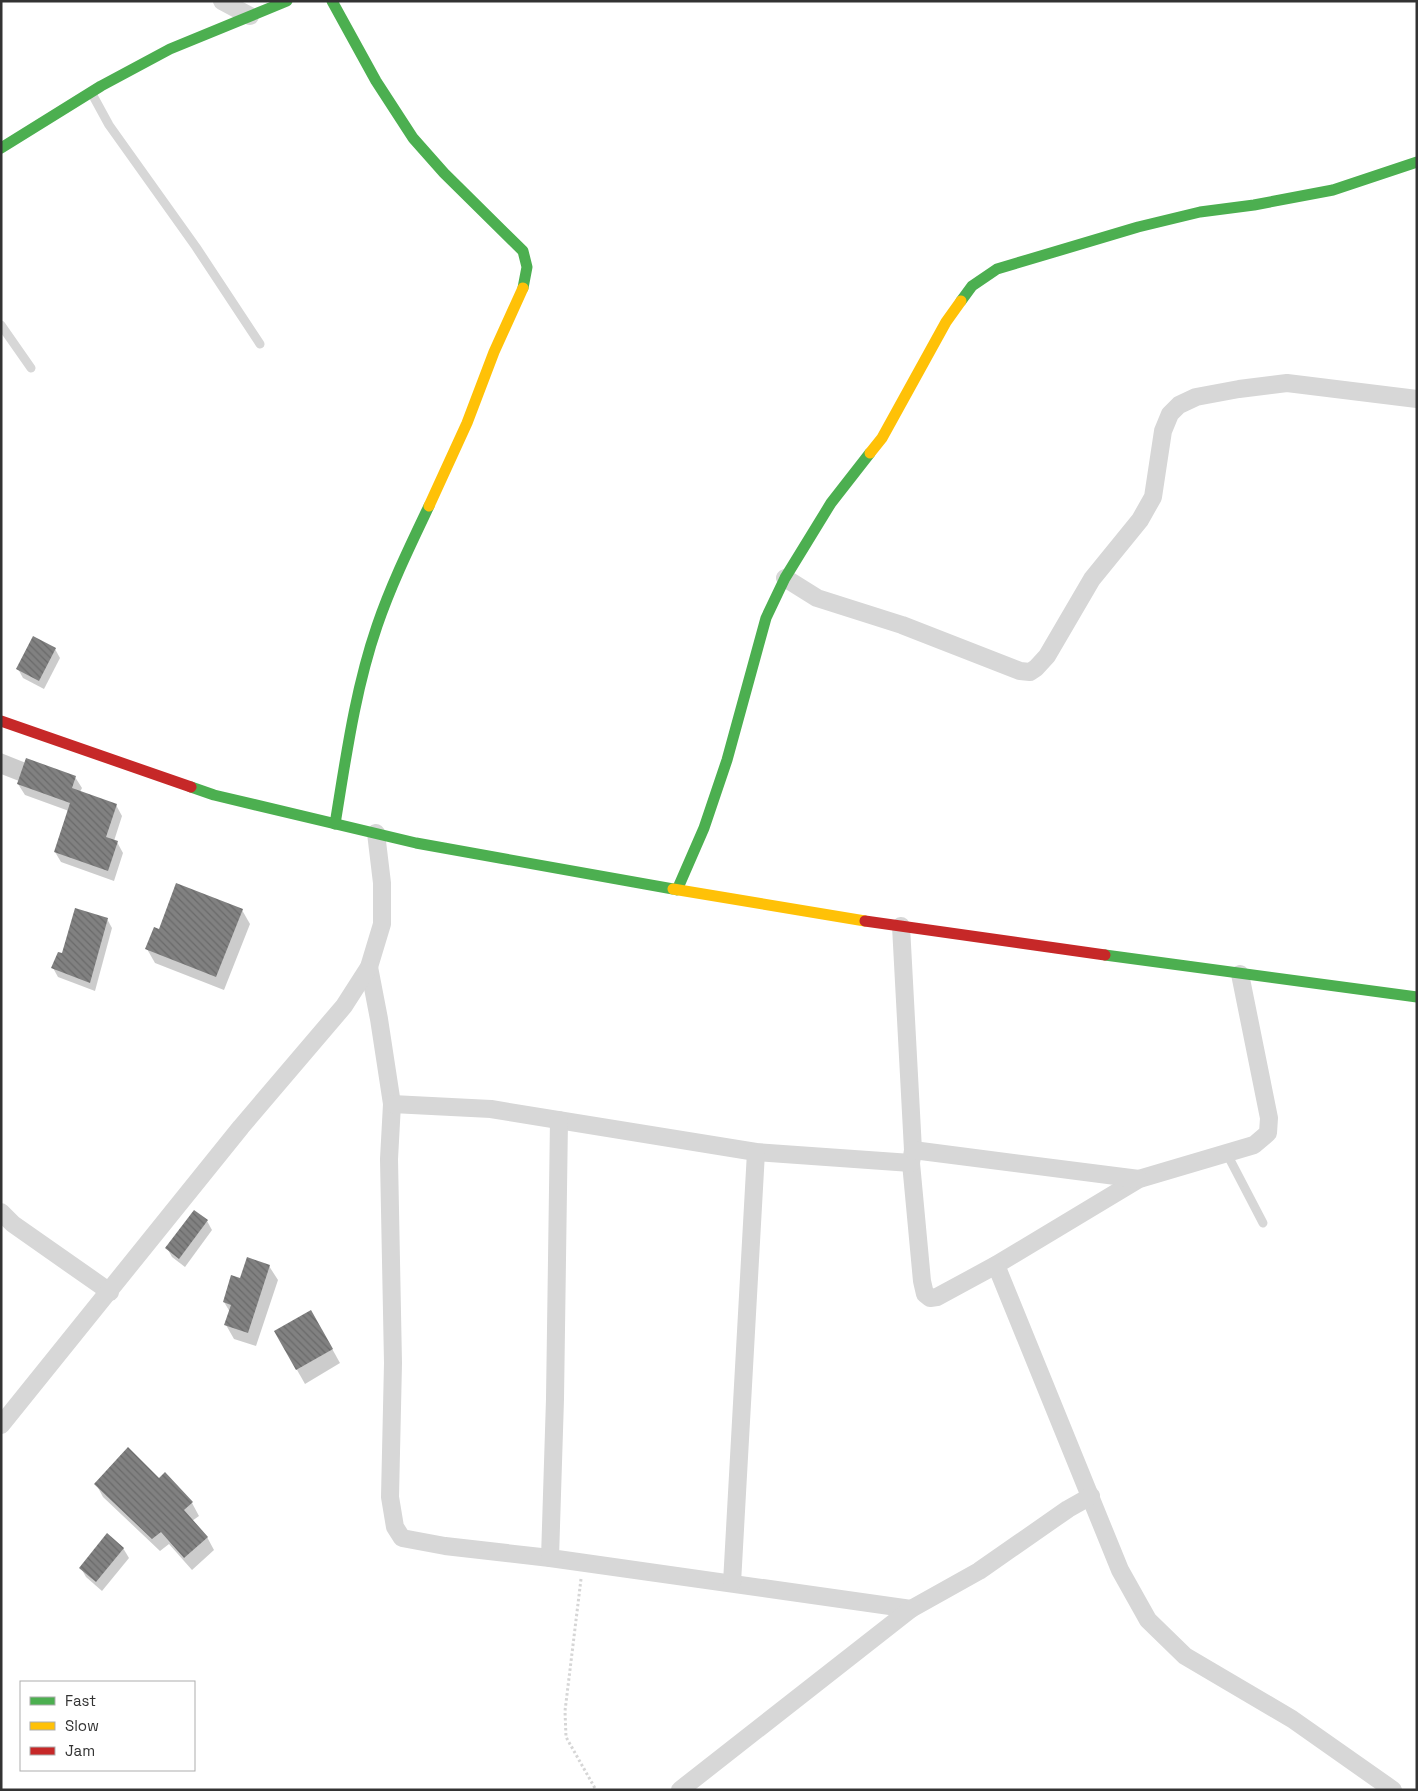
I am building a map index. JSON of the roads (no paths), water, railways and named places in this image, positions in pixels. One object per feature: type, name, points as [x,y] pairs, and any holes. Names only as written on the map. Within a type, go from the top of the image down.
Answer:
[{"type":"street","points":[[222,1],[250,16]]},
{"type":"street","points":[[1,148],[91,92],[170,49],[287,1]]},
{"type":"street","points":[[332,1],[400,120],[426,154],[512,239],[525,255],[527,272],[525,285],[491,358],[470,420],[388,597],[370,645],[357,696],[335,824]]},
{"type":"street","points":[[677,890],[704,828],[727,760],[766,618],[785,578],[831,504],[882,438],[946,322],[972,286],[997,269],[1146,224],[1200,212],[1254,205],[1333,190],[1417,162]]},
{"type":"street","points":[[785,578],[817,598],[902,625],[1020,671],[1030,672],[1047,656],[1092,579],[1145,512],[1153,497],[1163,431],[1170,414],[1179,405],[1196,398],[1239,389],[1287,383],[1417,398]]},
{"type":"street","points":[[1,721],[214,795],[376,834],[795,911],[1417,997]]},
{"type":"street","points":[[1,1424],[110,1292],[241,1127],[344,1006],[369,967],[382,924],[382,883],[376,834]]},
{"type":"street","points":[[901,926],[912,1156],[925,1294],[930,1298],[937,1297],[996,1266],[1139,1179],[1254,1145],[1268,1133],[1270,1118],[1240,974]]},
{"type":"street","points":[[369,967],[392,1104],[389,1159],[393,1363],[390,1496],[395,1527],[402,1538],[445,1546],[583,1562],[911,1609]]},
{"type":"street","points":[[392,1104],[492,1109],[756,1152],[912,1156],[1139,1179]]},
{"type":"street","points":[[550,1558],[555,1399],[559,1120]]},
{"type":"street","points":[[732,1583],[756,1152]]},
{"type":"street","points":[[1,1212],[14,1224],[110,1292]]},
{"type":"street","points":[[996,1266],[1120,1570],[1148,1620],[1185,1656],[1292,1720],[1393,1790]]},
{"type":"street","points":[[680,1790],[911,1609],[978,1571],[1068,1509],[1091,1496]]},
{"type":"lane","points":[[91,92],[109,125],[185,231],[260,344]]},
{"type":"lane","points":[[1,325],[31,368]]},
{"type":"lane","points":[[1226,1152],[1263,1223]]}]
